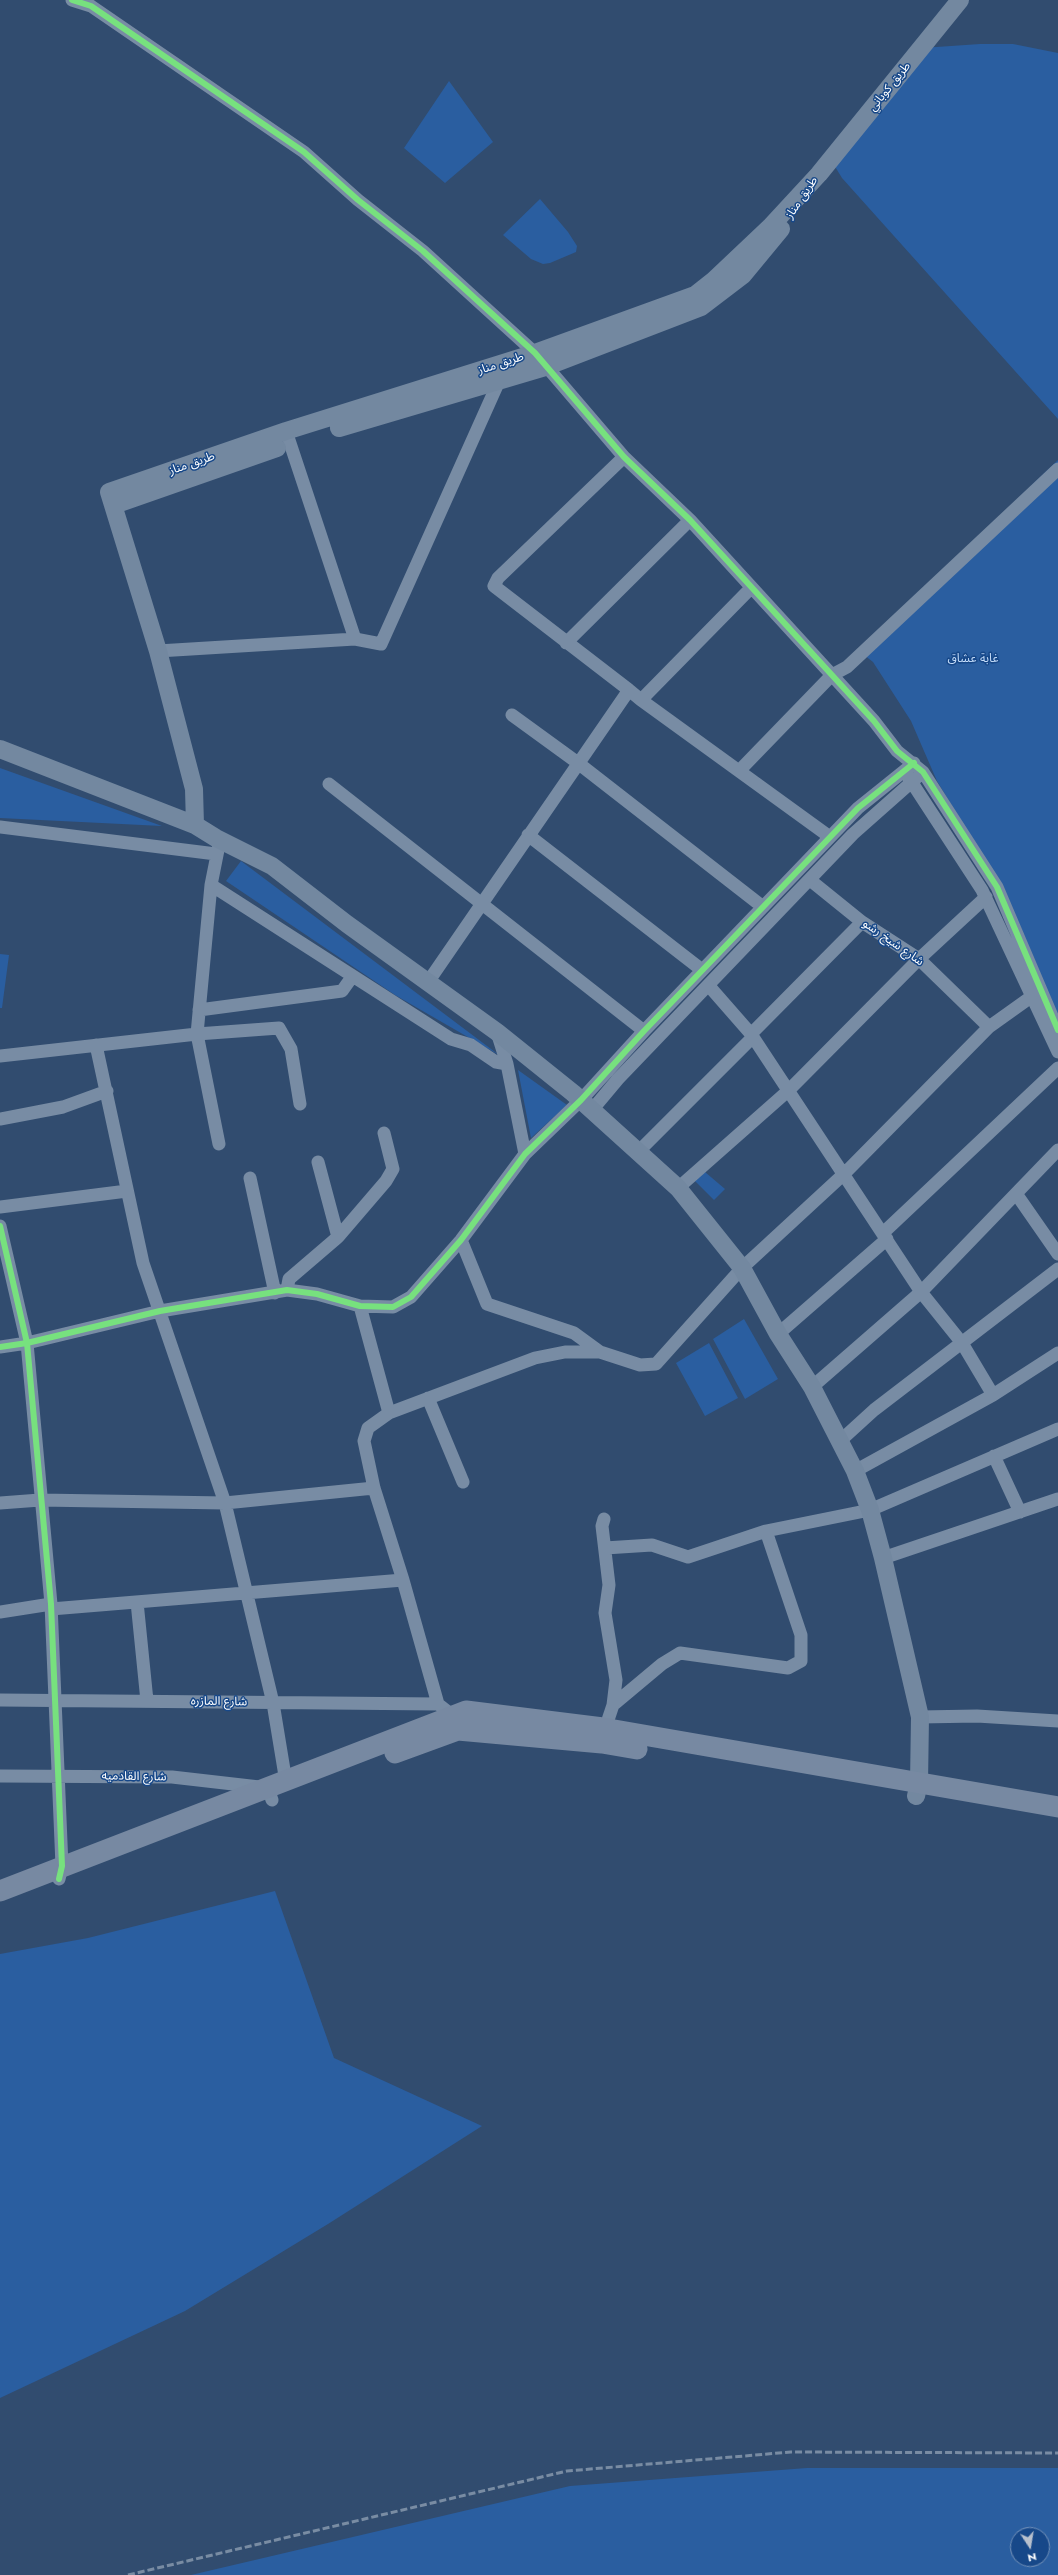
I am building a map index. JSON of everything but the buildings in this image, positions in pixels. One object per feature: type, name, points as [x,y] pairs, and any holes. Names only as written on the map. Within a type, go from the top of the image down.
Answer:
[{"type":"main road","name":"طريق كوباني","points":[[819,174],[960,0]]},
{"type":"main road","name":"طريق مناز","points":[[158,651],[112,499],[288,437],[540,360],[694,295],[714,280],[770,227],[819,174]]},
{"type":"main road","points":[[158,651],[194,789],[195,825]]},
{"type":"main road","points":[[0,749],[195,825],[218,847],[272,866],[347,924],[497,1032],[587,1105],[678,1188],[742,1268],[778,1334],[812,1387],[855,1471],[870,1510],[884,1558],[920,1717],[918,1789]]},
{"type":"main road","points":[[0,1902],[61,1873],[275,1790],[449,1716],[603,1735],[918,1789],[1058,1807]]},
{"type":"main road","points":[[918,1789],[1058,1820]]},
{"type":"main road","points":[[0,1891],[61,1873]]},
{"type":"street","points":[[72,0],[91,6],[304,152],[358,200],[424,251],[540,360],[624,457],[690,520],[832,675],[874,722],[897,751],[918,767],[996,887],[1058,1030]]},
{"type":"street","points":[[158,651],[355,639],[381,644],[499,373]]},
{"type":"street","points":[[288,437],[355,639]]},
{"type":"street","points":[[624,457],[498,578],[494,586],[641,700],[830,837]]},
{"type":"street","points":[[739,771],[832,675],[847,666],[1058,469]]},
{"type":"street","points":[[566,643],[690,520]]},
{"type":"street","points":[[641,700],[752,588]]},
{"type":"street","points":[[428,982],[629,690]]},
{"type":"street","points":[[512,715],[578,763],[763,907]]},
{"type":"street","points":[[897,751],[907,776],[986,897],[1031,997],[1058,1052]]},
{"type":"street","points":[[587,1105],[644,1031],[858,808],[907,776],[918,767]]},
{"type":"street","points":[[0,1347],[27,1343],[160,1311],[281,1292],[317,1294],[360,1306],[393,1306],[411,1297],[461,1240],[525,1154],[587,1105],[624,1073],[709,986],[907,776]]},
{"type":"street","points":[[329,784],[481,905],[644,1031]]},
{"type":"street","points":[[0,827],[218,847],[211,885],[197,1034],[219,1144]]},
{"type":"street","points":[[528,835],[702,970]]},
{"type":"street","name":"شارع شيخ رشو","points":[[810,880],[862,922],[919,959],[989,1027]]},
{"type":"street","points":[[211,885],[352,977],[451,1039],[471,1045],[496,1062],[507,1064]]},
{"type":"street","points":[[678,1188],[789,1090],[919,959],[986,897]]},
{"type":"street","points":[[639,1151],[862,922]]},
{"type":"street","points":[[199,1010],[342,991],[352,977]]},
{"type":"street","points":[[709,986],[752,1036],[845,1173],[921,1292],[962,1343],[993,1395]]},
{"type":"street","points":[[449,1716],[374,1488],[364,1441],[368,1428],[389,1413],[535,1358],[565,1352],[600,1352],[640,1365],[656,1364],[742,1268],[845,1173],[989,1027],[1031,997]]},
{"type":"street","points":[[0,1056],[197,1034],[279,1028],[290,1050],[300,1104]]},
{"type":"street","points":[[497,1032],[507,1064],[525,1154]]},
{"type":"street","points":[[96,1045],[143,1262],[225,1503],[273,1703],[275,1790]]},
{"type":"street","points":[[778,1334],[885,1236],[1058,1068]]},
{"type":"street","points":[[0,1119],[63,1107],[107,1091]]},
{"type":"street","points":[[281,1292],[289,1279],[338,1238],[393,1169],[384,1133]]},
{"type":"street","points":[[812,1387],[921,1292],[1017,1195],[1058,1150]]},
{"type":"street","points":[[318,1162],[338,1238]]},
{"type":"street","points":[[250,1178],[281,1292]]},
{"type":"street","points":[[0,1207],[127,1191]]},
{"type":"street","points":[[1017,1195],[1058,1254]]},
{"type":"street","points":[[0,1226],[27,1343],[40,1500],[51,1607],[56,1700],[61,1873]]},
{"type":"street","points":[[461,1240],[486,1304],[574,1333],[600,1352]]},
{"type":"street","points":[[840,1441],[874,1410],[1058,1269]]},
{"type":"street","points":[[360,1306],[389,1413]]},
{"type":"street","points":[[855,1471],[993,1395],[1058,1353]]},
{"type":"street","points":[[428,1398],[463,1482]]},
{"type":"street","points":[[605,1548],[652,1545],[688,1557],[766,1531],[870,1510],[1058,1429]]},
{"type":"street","points":[[994,1456],[1020,1512]]},
{"type":"street","points":[[0,1503],[40,1500],[225,1503],[374,1488]]},
{"type":"street","points":[[884,1558],[1058,1499]]},
{"type":"street","points":[[603,1735],[613,1705],[616,1680],[605,1613],[609,1585],[602,1526],[604,1519]]},
{"type":"street","points":[[613,1705],[662,1664],[680,1653],[788,1668],[801,1661],[801,1636],[766,1531]]},
{"type":"street","points":[[0,1612],[403,1580]]},
{"type":"street","points":[[137,1602],[147,1702]]},
{"type":"street","name":"شارع المازره","points":[[0,1700],[273,1703],[449,1716]]},
{"type":"street","points":[[920,1717],[977,1716],[1058,1721]]},
{"type":"street","name":"شارع القادميه","points":[[0,1776],[58,1775],[172,1778],[275,1790]]},
{"type":"green space","points":[[980,44],[1013,44],[1058,53],[1058,419],[842,178],[831,160],[922,48]]},
{"type":"green space","points":[[449,81],[493,142],[445,183],[404,148]]},
{"type":"green space","points":[[540,199],[568,232],[577,246],[576,252],[550,263],[543,264],[531,259],[503,235]]},
{"type":"green space","name":"غابة عشاق","points":[[1058,460],[1058,1025],[1000,885],[937,781],[911,721],[873,662],[859,651]]},
{"type":"green space","points":[[0,768],[162,826],[0,818]]},
{"type":"green space","points":[[241,861],[499,1055],[395,995],[226,881]]},
{"type":"green space","points":[[0,954],[9,955],[2,1008],[0,1008]]},
{"type":"green space","points":[[518,1070],[567,1105],[531,1138]]},
{"type":"green space","points":[[705,1172],[725,1189],[714,1200],[695,1181]]},
{"type":"green space","points":[[744,1319],[778,1379],[745,1399],[713,1339]]},
{"type":"green space","points":[[709,1343],[738,1398],[705,1416],[676,1363]]},
{"type":"green space","points":[[275,1891],[334,2058],[482,2126],[328,2224],[185,2311],[0,2398],[0,1954],[88,1938]]},
{"type":"green space","points":[[807,2468],[1058,2468],[1058,2575],[191,2575],[570,2486]]},
{"type":"railway","points":[[128,2575],[567,2471],[791,2452],[1058,2453]]},
{"type":"cycle path","points":[[72,0],[91,6],[304,152],[358,200],[423,251],[535,353],[624,457],[690,520],[874,721],[897,751],[923,772],[997,887],[1058,1030]]},
{"type":"cycle path","points":[[0,1347],[27,1343],[160,1311],[287,1290],[317,1294],[360,1306],[393,1307],[411,1297],[461,1240],[525,1154],[581,1100],[644,1031],[858,808],[914,763]]},
{"type":"cycle path","points":[[0,1226],[27,1343],[51,1604],[62,1866],[59,1879]]}]
